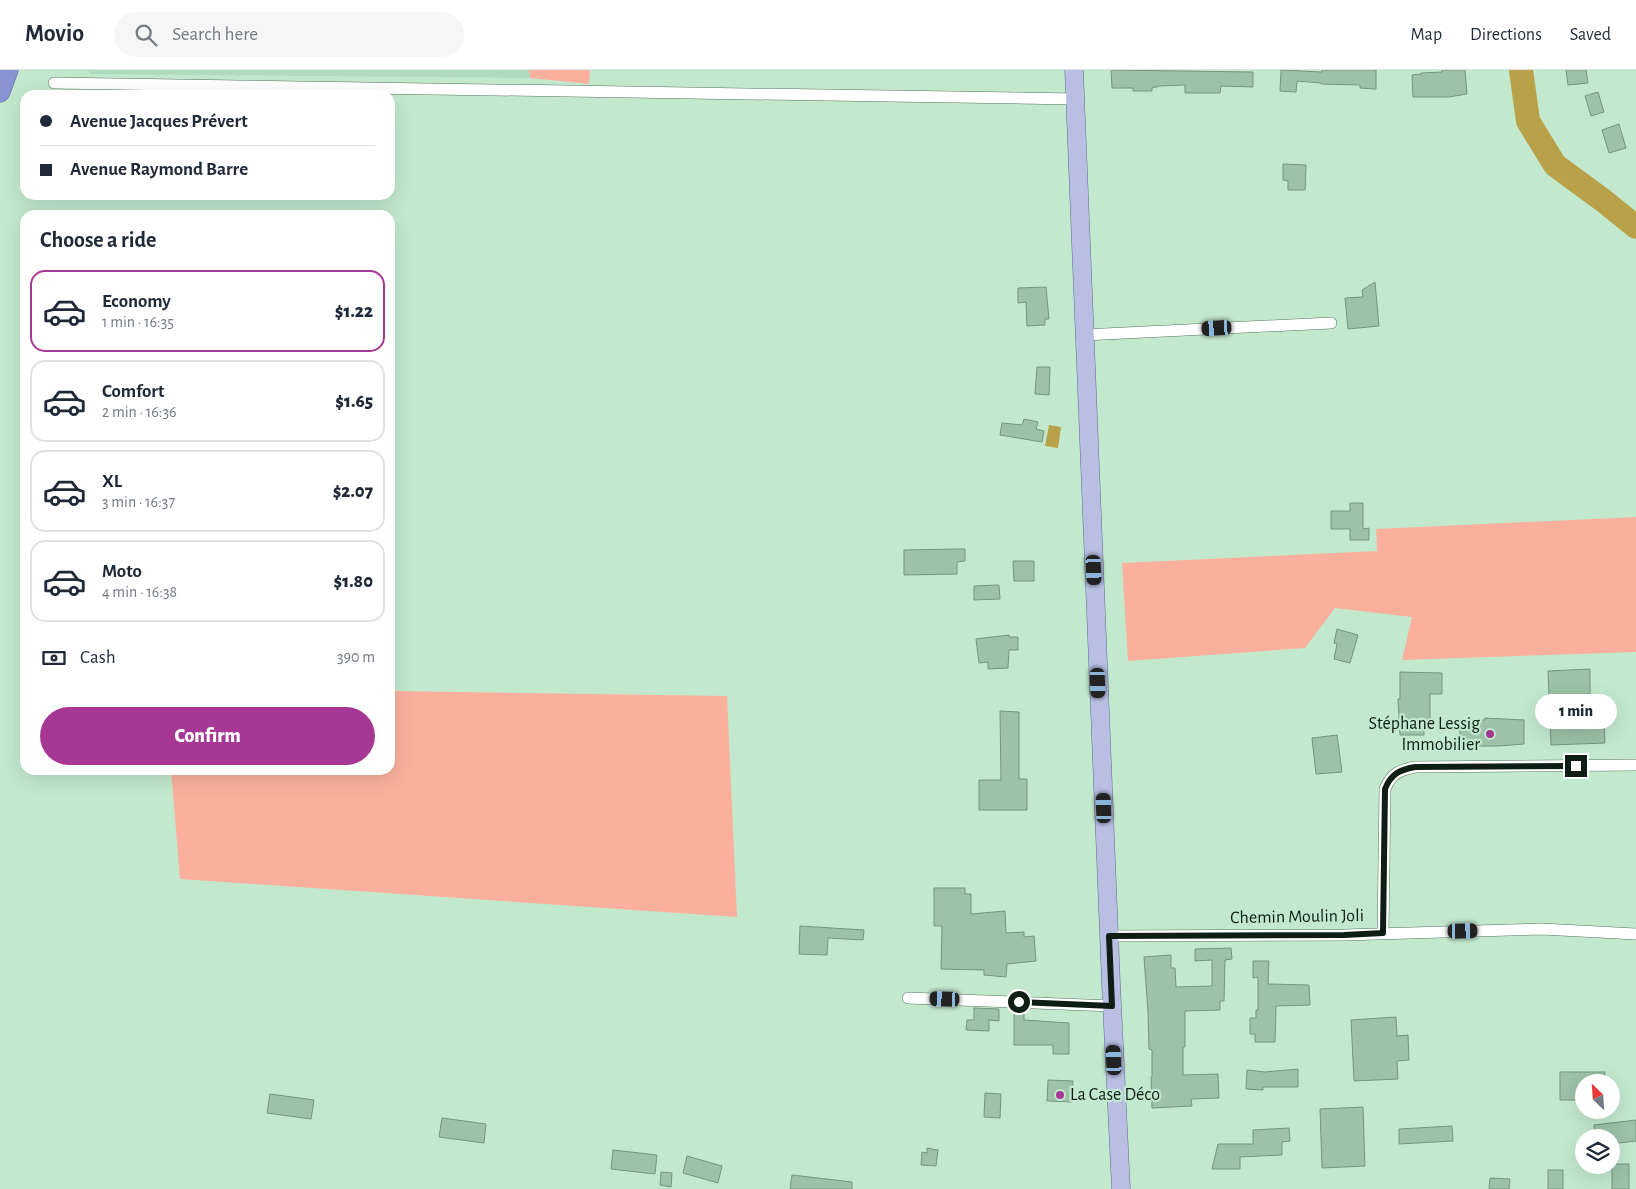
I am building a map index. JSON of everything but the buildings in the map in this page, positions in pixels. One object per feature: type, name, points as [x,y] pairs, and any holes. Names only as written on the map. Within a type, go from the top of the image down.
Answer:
[{"type":"highway","points":[[0,92],[8,70]]},
{"type":"main road","points":[[1074,70],[1121,1189]]},
{"type":"street","points":[[54,83],[1075,99]]},
{"type":"street","points":[[1084,334],[1331,323]]},
{"type":"street","points":[[1383,933],[1385,789],[1394,774],[1415,767],[1636,765]]},
{"type":"street","name":"Chemin Moulin Joli","points":[[1109,936],[1344,935],[1542,929],[1636,934]]},
{"type":"street","points":[[908,998],[1112,1006]]},
{"type":"shaded area","points":[[87,70],[529,70],[530,78],[91,74]]},
{"type":"shaded area","points":[[529,70],[590,70],[589,84],[530,78]]},
{"type":"shaded area","points":[[1049,425],[1061,427],[1058,448],[1045,446]]},
{"type":"shaded area","points":[[1636,517],[1636,652],[1402,660],[1412,617],[1335,608],[1305,648],[1128,661],[1122,563],[1377,551],[1376,529]]},
{"type":"shaded area","points":[[395,691],[727,696],[737,917],[180,879],[171,775],[395,775]]},
{"type":"waterway","points":[[1521,70],[1528,121],[1555,165],[1636,227]]},
{"type":"place","name":"Stéphane Lessig Immobilier","points":[[1490,734]]},
{"type":"place","name":"La Case Déco","points":[[1060,1095]]},
{"type":"route","points":[[1019,1002],[1112,1006],[1109,936],[1344,935],[1383,933],[1385,789],[1394,774],[1415,767],[1576,766]]}]
